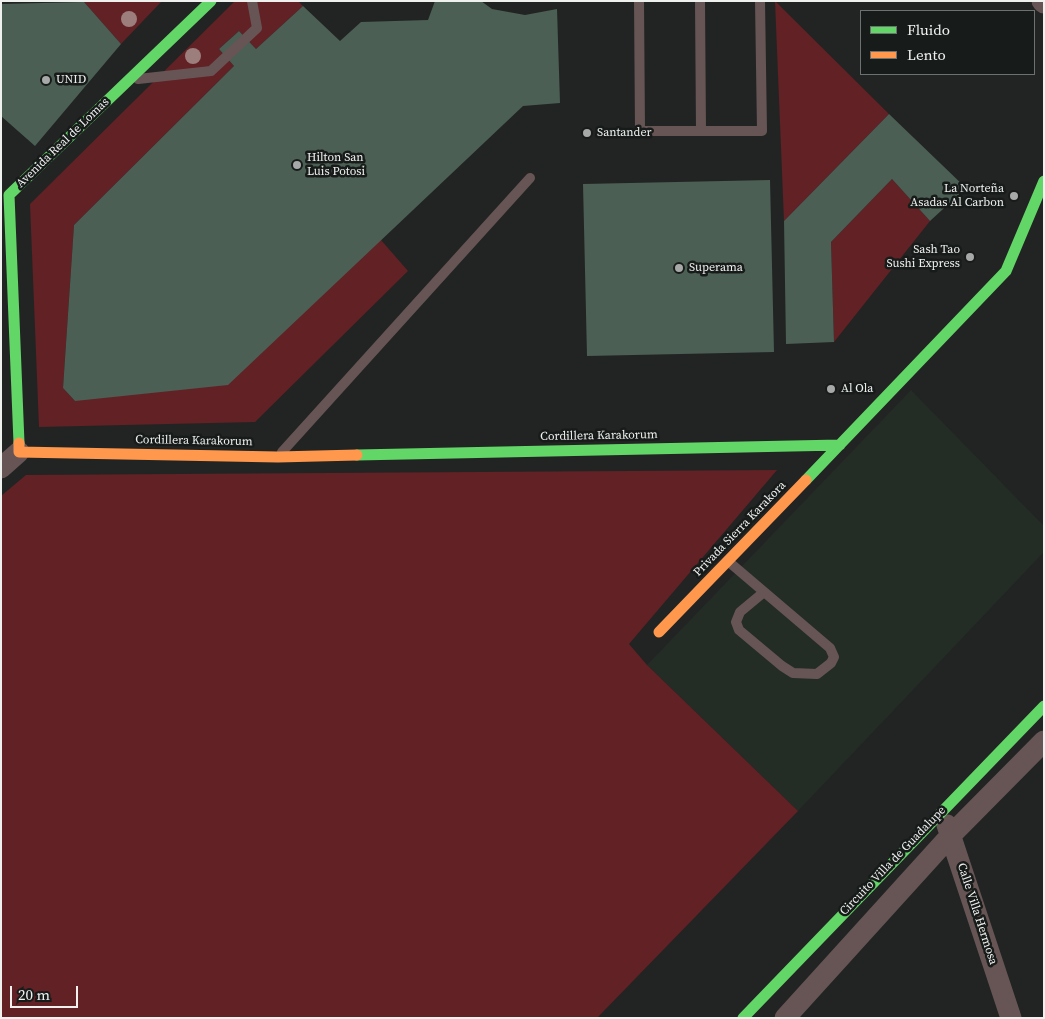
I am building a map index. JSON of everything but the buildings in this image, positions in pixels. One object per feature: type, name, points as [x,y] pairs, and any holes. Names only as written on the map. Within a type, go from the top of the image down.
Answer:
[{"type":"street","name":"Avenida Real de Lomas","points":[[19,452],[9,195],[211,1]]},
{"type":"street","points":[[840,446],[1006,271],[1044,181]]},
{"type":"street","name":"Cordillera Karakorum","points":[[19,452],[278,456],[840,446]]},
{"type":"street","name":"Privada Sierra Karakora","points":[[659,632],[840,446]]},
{"type":"street","points":[[1,468],[19,452]]},
{"type":"street","name":"Circuito Villa de Guadalupe","points":[[743,1018],[1044,706]]},
{"type":"street","name":"Circuito Villa de Guadalupe","points":[[788,1016],[951,835],[1044,741]]},
{"type":"street","name":"Calle Villa Hermosa","points":[[942,810],[1011,1018]]},
{"type":"street","points":[[778,981],[788,1016]]},
{"type":"lane","points":[[130,79],[212,71],[257,28],[252,1]]},
{"type":"lane","points":[[639,1],[640,131],[762,131],[760,1]]},
{"type":"lane","points":[[700,1],[701,131]]},
{"type":"lane","points":[[278,456],[530,178]]},
{"type":"lane","points":[[729,561],[830,648],[834,657],[831,663],[817,674],[793,673],[739,630],[736,622],[740,612],[764,592]]},
{"type":"shaded area","points":[[83,1],[162,1],[121,44]]},
{"type":"shaded area","points":[[235,1],[298,1],[303,6],[256,49],[239,31],[219,49],[234,66],[74,225],[63,388],[75,401],[381,240],[408,271],[255,422],[39,427],[30,204]]},
{"type":"shaded area","points":[[775,1],[889,114],[784,221]]},
{"type":"shaded area","points":[[892,179],[930,221],[834,342],[831,242]]},
{"type":"shaded area","points":[[911,390],[1044,526],[1044,552],[798,811],[647,665]]},
{"type":"shaded area","points":[[777,470],[629,644],[647,665],[798,811],[597,1018],[1,1018],[1,496],[26,475]]},
{"type":"traffic: fast","points":[[19,443],[9,195],[211,1]]},
{"type":"traffic: fast","points":[[806,480],[1006,271],[1044,181]]},
{"type":"traffic: fast","points":[[357,455],[840,445]]},
{"type":"traffic: fast","points":[[743,1018],[1044,706]]},
{"type":"traffic: slow","points":[[19,443],[19,452],[278,457],[357,455]]},
{"type":"traffic: slow","points":[[659,632],[806,480]]},
{"type":"place","name":"UNID","points":[[46,80]]},
{"type":"place","name":"Santander","points":[[587,133]]},
{"type":"place","name":"Hilton San Luis Potosi","points":[[297,165]]},
{"type":"place","name":"La Norteña Asadas Al Carbon","points":[[1014,196]]},
{"type":"place","name":"Sash Tao Sushi Express","points":[[970,257]]},
{"type":"place","name":"Superama","points":[[679,268]]},
{"type":"place","name":"Al Ola","points":[[831,389]]}]
